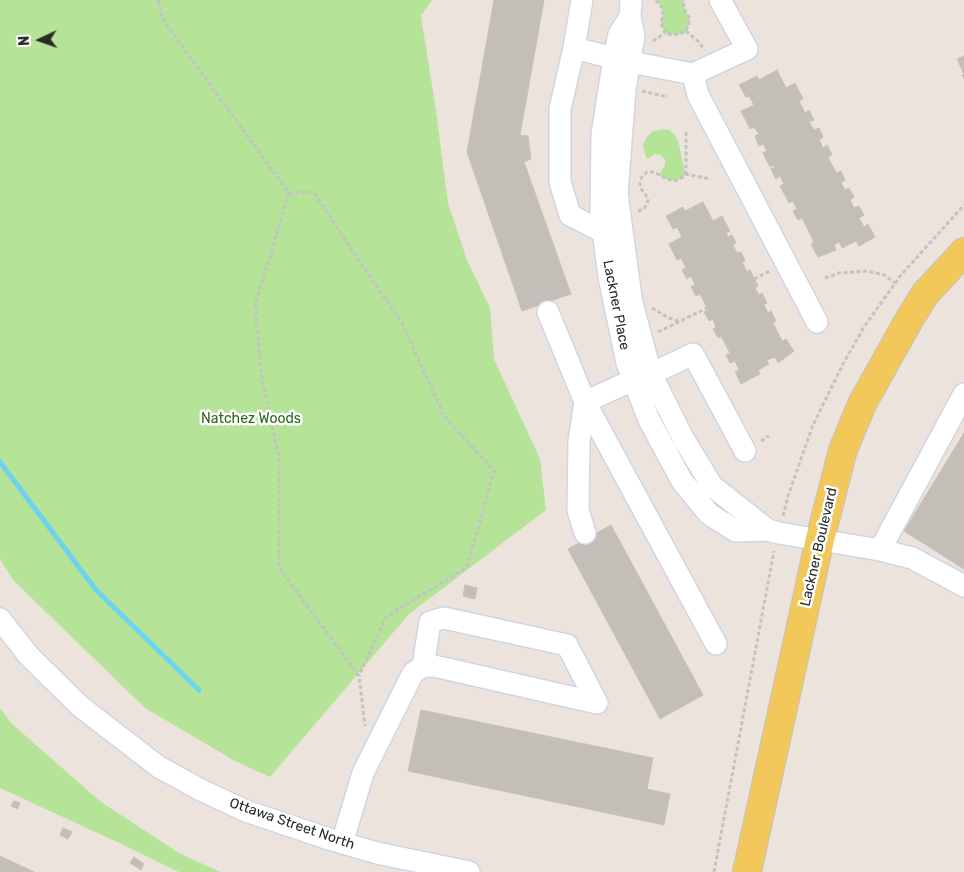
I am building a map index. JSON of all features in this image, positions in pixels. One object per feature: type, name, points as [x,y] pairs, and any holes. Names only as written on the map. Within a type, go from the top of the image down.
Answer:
[{"type":"main road","name":"Lackner Boulevard","points":[[746,872],[820,539],[843,450],[862,404],[909,320],[925,294],[964,252]]},
{"type":"street","points":[[582,0],[574,48],[560,109],[560,182],[570,215],[615,225]]},
{"type":"street","points":[[574,48],[622,60],[694,74],[747,48],[720,0]]},
{"type":"street","name":"Lackner Place","points":[[631,8],[634,36],[622,60],[625,89],[615,225],[631,297],[642,377],[683,438],[712,486],[768,530],[880,550],[912,558],[964,586]]},
{"type":"street","points":[[694,74],[698,95],[816,322]]},
{"type":"street","points":[[548,312],[585,402],[716,644]]},
{"type":"street","points":[[585,402],[693,354],[745,451]]},
{"type":"street","points":[[880,550],[964,394]]},
{"type":"street","points":[[585,402],[579,441],[578,510],[585,534]]},
{"type":"street","points":[[342,843],[363,773],[413,673],[423,666],[434,666],[597,703],[567,645],[444,618],[430,622],[423,666]]},
{"type":"street","name":"Ottawa Street North","points":[[0,619],[29,656],[81,707],[159,767],[201,790],[246,811],[342,843],[377,853],[469,872]]},
{"type":"path","points":[[158,0],[163,20],[290,193]]},
{"type":"path","points":[[656,0],[662,8],[661,23],[665,33]]},
{"type":"path","points":[[665,33],[672,35],[686,31],[689,17],[684,10],[684,0]]},
{"type":"path","points":[[686,31],[700,43],[708,56]]},
{"type":"path","points":[[649,44],[665,33]]},
{"type":"path","points":[[641,91],[668,96]]},
{"type":"path","points":[[615,225],[635,211],[644,209],[648,201],[640,186],[640,182],[647,172],[654,172],[667,179],[676,181],[683,177],[686,172],[686,131]]},
{"type":"path","points":[[685,174],[711,179]]},
{"type":"path","points":[[290,193],[314,192],[402,323],[444,416],[494,471],[467,567],[386,617],[359,676]]},
{"type":"path","points":[[290,193],[255,305],[262,379],[279,457],[279,568],[359,676],[370,759]]},
{"type":"path","points":[[825,278],[839,273],[867,271],[884,276],[895,284]]},
{"type":"path","points":[[655,334],[707,308]]},
{"type":"path","points":[[714,872],[715,867]]},
{"type":"green space","name":"Natchez Woods","points":[[0,0],[432,0],[421,16],[448,203],[467,260],[490,308],[494,359],[540,459],[546,510],[409,614],[270,777],[235,761],[145,708],[13,580],[0,559]]},
{"type":"green space","points":[[656,0],[684,0],[684,9],[689,17],[686,31],[672,35],[665,33],[661,23],[662,8]]},
{"type":"green space","points":[[661,129],[669,130],[675,135],[679,144],[685,174],[675,181],[659,175],[665,165],[665,160],[661,155],[655,154],[647,159],[645,153],[643,145],[646,138],[652,132]]},
{"type":"green space","points":[[0,708],[12,724],[101,802],[179,853],[220,872],[179,872],[0,788]]},
{"type":"building","points":[[494,0],[544,0],[520,135],[528,136],[531,159],[524,162],[571,294],[522,311],[467,152]]},
{"type":"building","points":[[964,56],[964,74],[957,59]]},
{"type":"building","points":[[777,70],[786,88],[795,83],[803,99],[799,101],[805,113],[809,110],[814,120],[809,122],[814,130],[819,128],[823,137],[819,140],[823,148],[827,145],[832,155],[828,157],[836,173],[841,171],[845,180],[841,183],[845,190],[849,188],[854,197],[850,200],[854,208],[859,206],[864,215],[859,218],[864,227],[868,224],[875,237],[859,246],[856,241],[842,248],[839,242],[834,245],[836,250],[818,257],[811,244],[814,242],[802,218],[798,220],[793,211],[797,209],[793,201],[789,203],[780,186],[784,184],[780,176],[776,179],[771,169],[775,167],[774,165],[770,167],[763,153],[767,151],[763,144],[759,146],[755,136],[759,134],[754,127],[750,129],[741,111],[754,105],[749,96],[746,97],[739,85],[757,76],[759,80]]},
{"type":"building","points":[[703,202],[713,221],[722,216],[730,231],[726,233],[728,237],[732,235],[736,243],[733,245],[737,253],[741,252],[745,261],[742,262],[747,272],[750,270],[758,286],[755,288],[759,295],[762,293],[767,303],[764,305],[768,313],[771,311],[776,321],[773,323],[782,341],[786,339],[794,351],[778,363],[775,357],[767,360],[769,364],[758,370],[760,374],[741,384],[735,372],[739,370],[735,361],[730,363],[726,355],[730,353],[721,336],[718,338],[713,329],[716,327],[713,319],[709,321],[704,312],[708,310],[700,294],[696,296],[691,287],[695,285],[691,276],[687,279],[682,270],[686,268],[681,258],[677,260],[669,244],[682,237],[677,227],[673,229],[666,216],[683,207],[685,211]]},
{"type":"building","points":[[964,433],[964,569],[904,531]]},
{"type":"building","points":[[611,525],[703,695],[660,719],[568,549]]},
{"type":"building","points":[[465,585],[477,588],[475,599],[463,596]]},
{"type":"building","points":[[421,710],[653,758],[647,789],[670,794],[664,825],[408,771]]},
{"type":"building","points":[[14,801],[20,803],[18,809],[11,806]]},
{"type":"building","points":[[63,828],[72,832],[68,839],[60,835]]},
{"type":"building","points":[[0,856],[34,872],[0,872]]},
{"type":"building","points":[[134,857],[144,864],[141,870],[130,863]]},
{"type":"waterway","points":[[0,462],[96,590],[199,690]]}]
